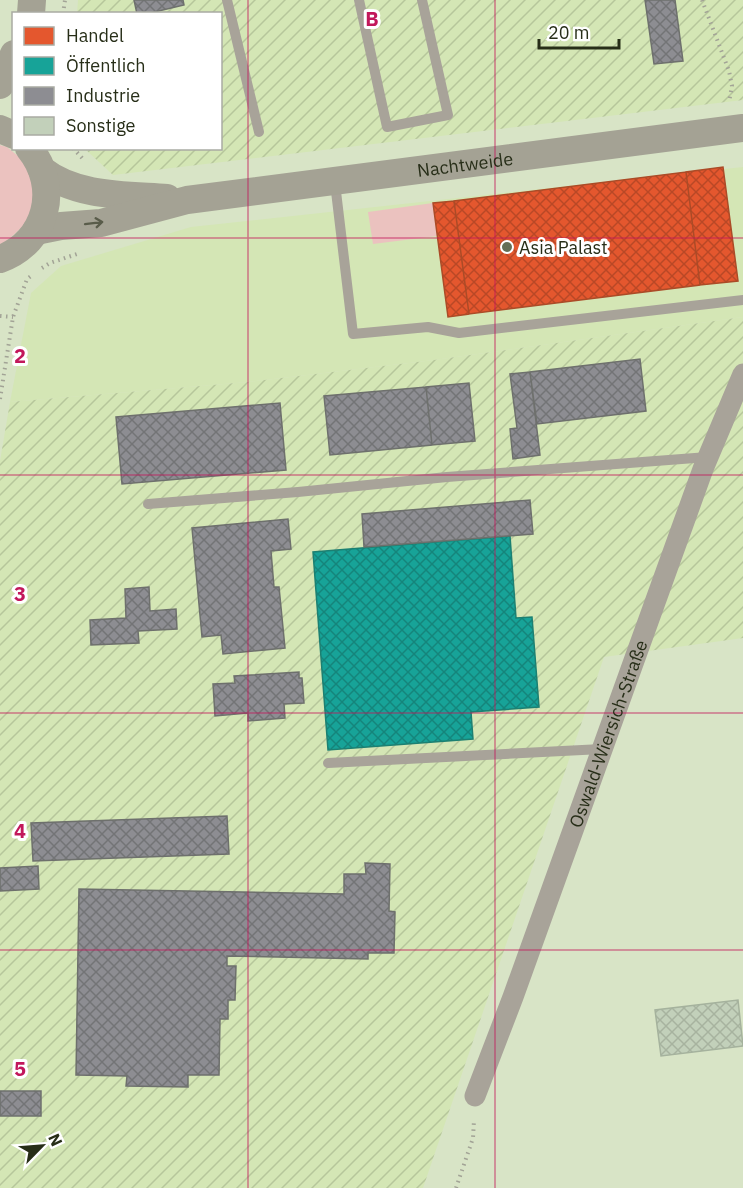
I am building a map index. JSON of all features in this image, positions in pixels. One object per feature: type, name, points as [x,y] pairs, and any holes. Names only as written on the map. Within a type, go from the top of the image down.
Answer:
[{"type":"street","points":[[0,85],[12,58]]},
{"type":"street","name":"Nachtweide","points":[[36,231],[101,223],[188,200],[732,130]]},
{"type":"street","name":"Nachtweide","points":[[29,150],[50,177],[66,185],[85,190],[188,200]]},
{"type":"street","points":[[1,260],[32,237],[45,212],[46,184],[29,150]]},
{"type":"street","name":"Oswald-Wiersich-Straße","points":[[475,1096],[708,457],[743,374]]},
{"type":"lane","points":[[227,0],[259,132]]},
{"type":"lane","points":[[359,0],[387,127],[448,115],[422,0]]},
{"type":"lane","points":[[334,180],[353,334],[428,327],[459,333],[743,300]]},
{"type":"lane","points":[[148,504],[447,477],[708,457]]},
{"type":"lane","points":[[328,763],[602,749]]},
{"type":"path","points":[[702,0],[729,71],[732,86],[730,98],[732,130]]},
{"type":"path","points":[[0,399],[13,317],[27,279],[50,263],[82,252]]},
{"type":"path","points":[[0,316],[13,317]]},
{"type":"path","points":[[456,1188],[473,1138],[475,1096]]},
{"type":"shaded area","points":[[78,0],[743,0],[743,100],[113,175],[86,150],[222,150],[222,12],[77,12]]},
{"type":"shaded area","points":[[0,145],[7,147],[27,167],[36,194],[29,221],[0,247]]},
{"type":"shaded area","points":[[743,167],[743,317],[434,360],[248,382],[10,402],[31,293],[61,266],[191,227]]},
{"type":"shaded area","points":[[433,203],[437,236],[373,244],[368,212]]},
{"type":"shaded area","points":[[743,317],[743,638],[604,657],[423,1188],[0,1188],[0,461],[10,402],[248,382],[434,360]]},
{"type":"building: Handel","points":[[723,167],[738,281],[700,285],[686,172]]},
{"type":"building: Handel","points":[[686,172],[700,285],[469,314],[454,201]]},
{"type":"building: Handel","points":[[454,201],[469,314],[448,317],[433,203]]},
{"type":"building: Öffentlich","points":[[510,536],[516,618],[532,617],[539,707],[471,712],[473,739],[328,750],[313,552]]},
{"type":"building: Industrie","points":[[134,0],[183,0],[184,5],[154,12],[137,12]]},
{"type":"building: Industrie","points":[[645,0],[675,0],[683,61],[654,64]]},
{"type":"building: Industrie","points":[[640,359],[646,411],[537,424],[530,372]]},
{"type":"building: Industrie","points":[[530,372],[540,455],[513,459],[510,429],[517,428],[510,374]]},
{"type":"building: Industrie","points":[[469,383],[475,441],[432,445],[426,387]]},
{"type":"building: Industrie","points":[[426,387],[432,445],[330,455],[324,396]]},
{"type":"building: Industrie","points":[[280,403],[286,470],[122,484],[116,417]]},
{"type":"building: Industrie","points":[[530,500],[533,534],[364,547],[362,514]]},
{"type":"building: Industrie","points":[[288,519],[291,549],[271,551],[274,587],[279,587],[285,648],[223,654],[221,635],[202,637],[192,528]]},
{"type":"building: Industrie","points":[[149,587],[150,611],[176,609],[177,629],[138,631],[139,643],[91,645],[90,620],[126,618],[125,589]]},
{"type":"building: Industrie","points":[[299,672],[299,678],[302,678],[304,703],[284,704],[285,718],[248,721],[248,713],[215,716],[213,684],[235,683],[234,676]]},
{"type":"building: Industrie","points":[[227,816],[229,854],[33,861],[31,823]]},
{"type":"building: Industrie","points":[[365,863],[390,864],[389,911],[395,912],[394,953],[368,953],[368,959],[227,956],[227,966],[236,966],[235,1000],[228,1000],[228,1019],[220,1019],[219,1075],[188,1075],[188,1087],[126,1086],[127,1076],[76,1075],[79,889],[344,894],[344,874],[366,874]]},
{"type":"building: Industrie","points":[[38,866],[39,889],[0,891],[0,868]]},
{"type":"building: Industrie","points":[[0,1091],[41,1091],[41,1116],[0,1116]]},
{"type":"building: Sonstige","points":[[738,1000],[743,1046],[661,1056],[655,1010]]},
{"type":"place","name":"Asia Palast","points":[[507,247]]}]
